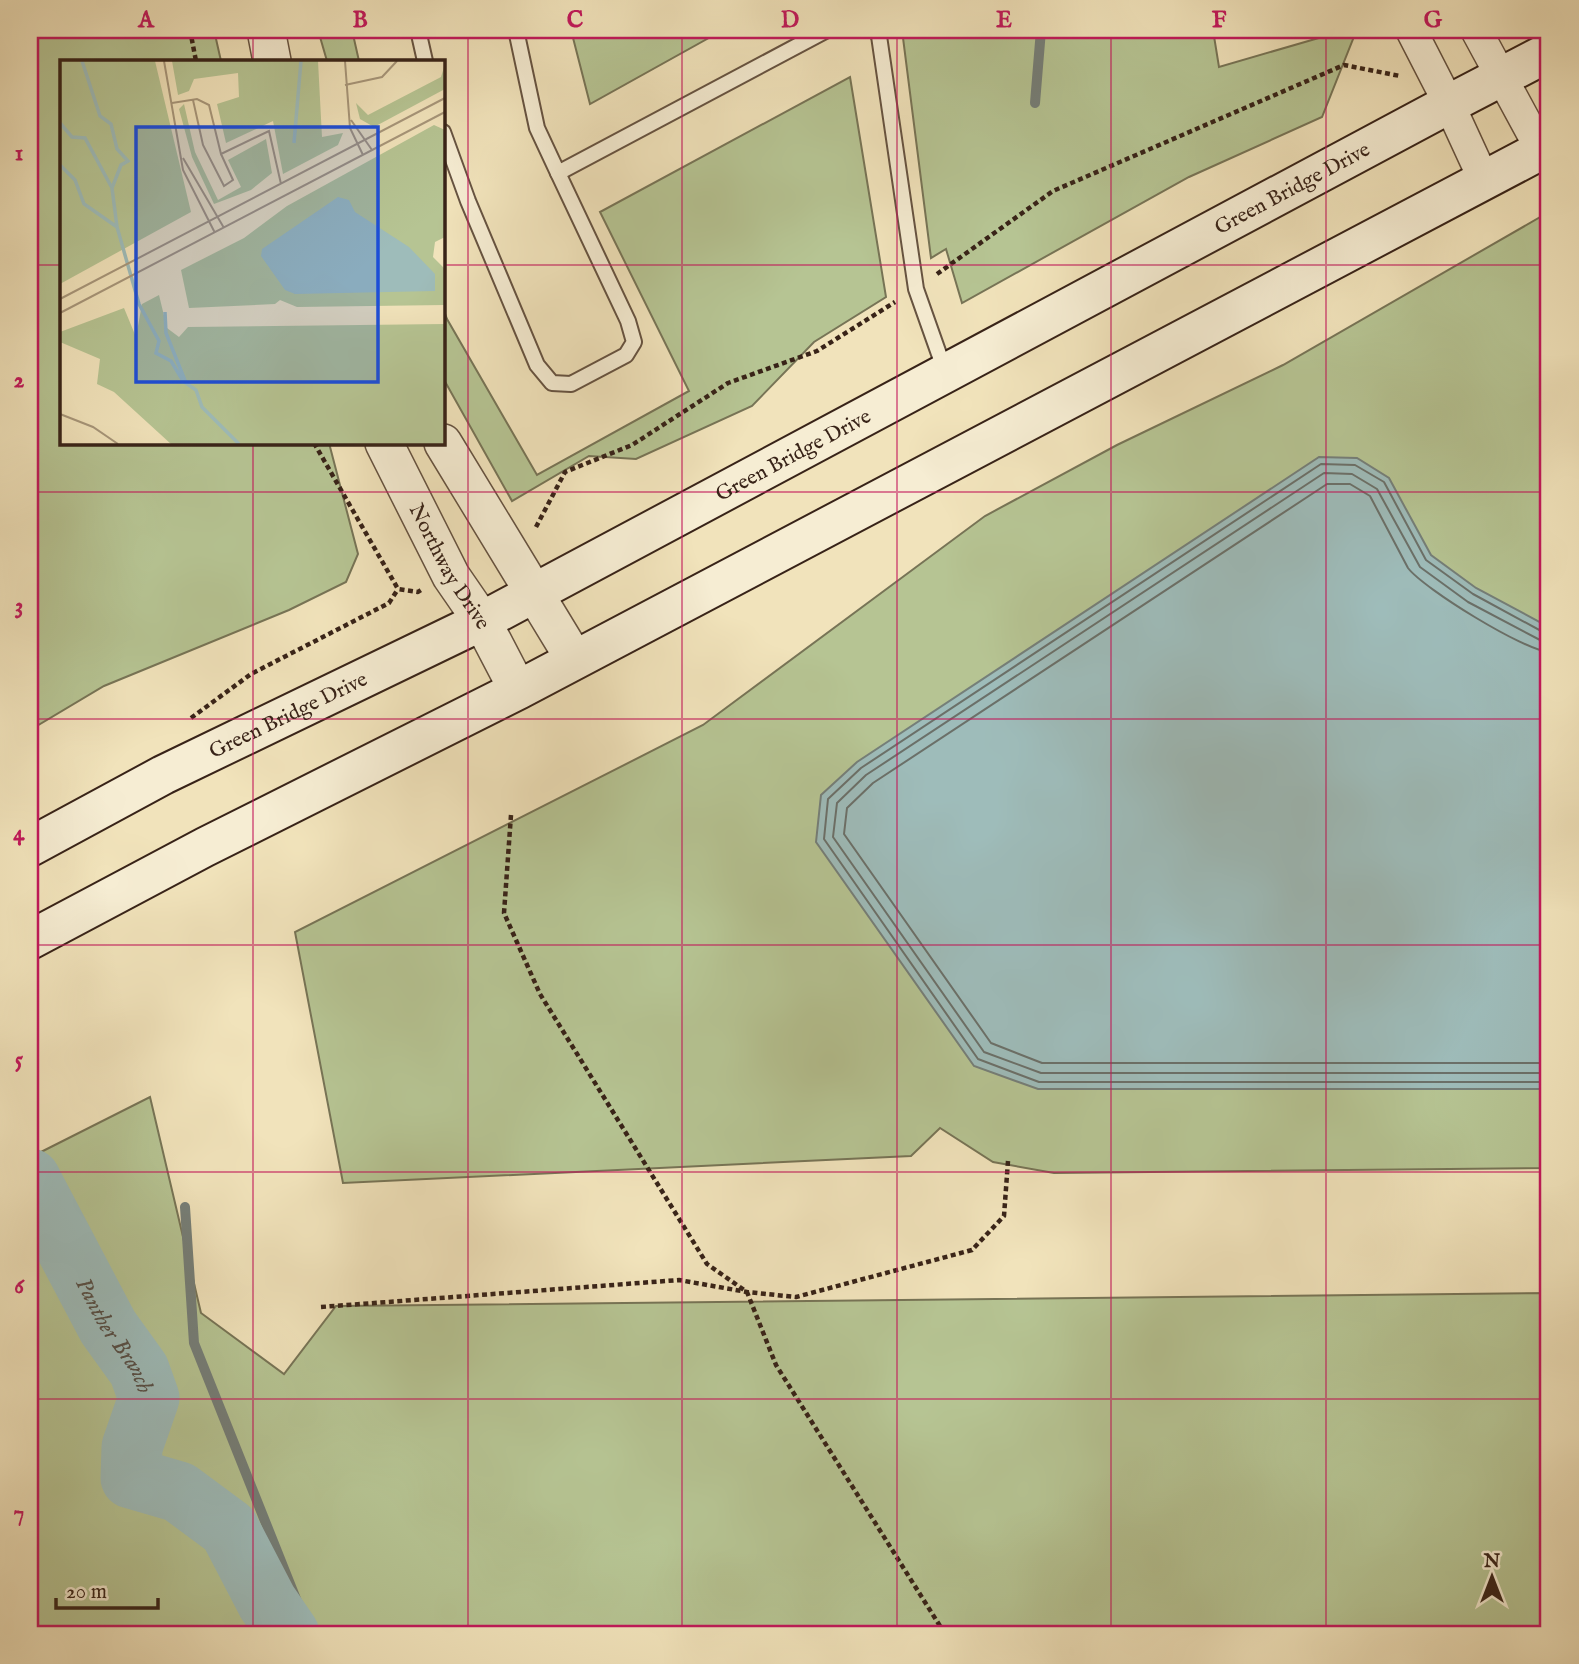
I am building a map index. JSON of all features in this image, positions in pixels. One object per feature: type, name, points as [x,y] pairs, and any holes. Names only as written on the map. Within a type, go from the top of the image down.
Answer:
[{"type":"main road","name":"Green Bridge Drive","points":[[30,847],[163,775],[482,621],[1549,52]]},
{"type":"main road","points":[[30,940],[205,847],[518,690],[1545,148]]},
{"type":"street","points":[[266,30],[272,60]]},
{"type":"street","points":[[1411,30],[1484,180]]},
{"type":"street","points":[[1476,30],[1500,77],[1545,148]]},
{"type":"street","name":"Northway Drive","points":[[384,444],[451,576],[482,621],[518,690]]},
{"type":"street","points":[[444,444],[575,660]]},
{"type":"lane","points":[[418,30],[425,60]]},
{"type":"lane","points":[[444,135],[468,201],[537,365],[552,383],[571,384],[626,355],[634,342],[628,321],[537,128],[516,30]]},
{"type":"lane","points":[[558,173],[827,30]]},
{"type":"lane","points":[[874,30],[879,36],[916,289],[946,373]]},
{"type":"path","points":[[190,30],[195,60]]},
{"type":"path","points":[[506,547],[536,528],[565,471],[632,445],[728,383],[817,351],[916,289],[1054,191],[1344,65],[1405,77],[1431,68]]},
{"type":"path","points":[[315,444],[398,589]]},
{"type":"path","points":[[398,589],[418,592],[451,576]]},
{"type":"path","points":[[185,723],[251,674],[388,603],[398,589]]},
{"type":"path","points":[[511,815],[504,913],[540,994],[707,1264],[747,1292],[776,1365],[945,1634]]},
{"type":"path","points":[[321,1307],[679,1280],[796,1297],[972,1250],[1004,1216],[1008,1161]]},
{"type":"green space","points":[[30,30],[214,30],[221,60],[60,60],[60,444],[329,444],[358,554],[346,582],[289,610],[104,686],[30,730]]},
{"type":"green space","points":[[318,30],[352,30],[359,60],[327,60]]},
{"type":"green space","points":[[571,30],[723,30],[590,104]]},
{"type":"green space","points":[[902,30],[1213,30],[1219,67],[1329,35],[1355,34],[1322,117],[1189,177],[962,303],[946,249],[931,258]]},
{"type":"green space","points":[[850,77],[886,297],[814,342],[752,406],[636,459],[589,456],[512,501],[444,380],[444,311],[537,475],[689,391],[600,212]]},
{"type":"green space","points":[[1549,212],[1549,1168],[1054,1173],[993,1162],[940,1128],[911,1156],[343,1183],[295,932],[703,725],[985,516],[1117,445],[1283,365]]},
{"type":"green space","points":[[150,1097],[201,1313],[284,1374],[336,1306],[1549,1293],[1549,1634],[30,1634],[30,1266],[35,1155]]},
{"type":"water","points":[[1319,457],[1357,458],[1389,478],[1431,555],[1476,588],[1549,627],[1549,1089],[1038,1089],[974,1066],[816,842],[821,795],[857,762]]},
{"type":"waterway","points":[[1035,103],[1041,30]]},
{"type":"waterway","name":"Panther Branch","points":[[30,1179],[108,1327],[139,1370],[149,1398],[132,1447],[131,1478],[179,1492],[229,1529],[267,1602],[289,1634]]},
{"type":"waterway","points":[[185,1207],[194,1343],[310,1634]]}]
